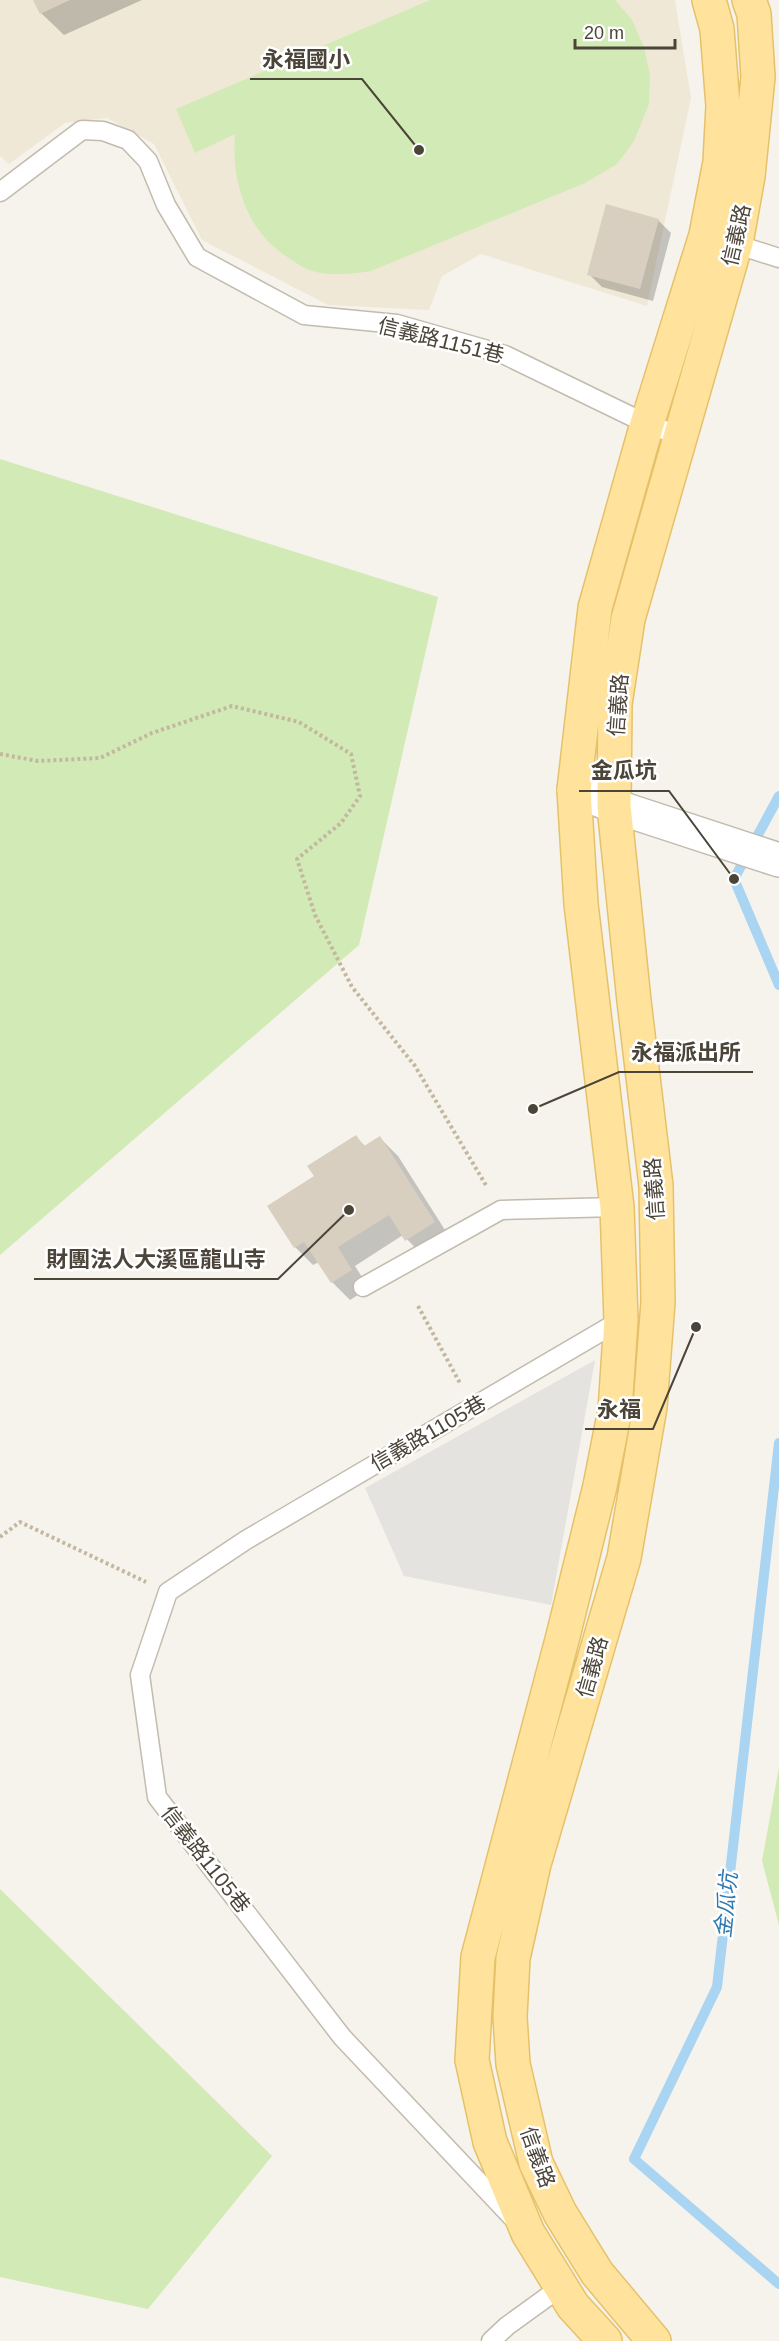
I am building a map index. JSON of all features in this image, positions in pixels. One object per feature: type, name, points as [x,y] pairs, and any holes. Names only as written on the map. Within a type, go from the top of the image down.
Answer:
[{"type":"main road","name":"信義路","points":[[654,2341],[597,2273],[560,2213],[536,2163],[513,2064],[510,2017],[513,1958],[531,1876],[624,1558],[651,1407],[658,1302],[656,1186],[614,806],[615,704],[628,619],[681,436],[721,239],[720,162],[723,106],[717,29],[709,0]]},
{"type":"main road","name":"信義路","points":[[605,2341],[573,2306],[528,2233],[490,2142],[472,2060],[478,1957],[564,1636],[600,1486],[615,1410],[621,1320],[617,1207],[581,904],[574,790],[595,608],[647,424],[748,176],[758,77],[754,14],[749,0]]},
{"type":"street","points":[[574,790],[614,806],[779,860]]},
{"type":"lane","name":"信義路1151巷","points":[[0,192],[82,130],[103,131],[128,140],[148,161],[166,205],[196,257],[304,315],[397,324],[505,355],[647,424],[681,436]]},
{"type":"lane","points":[[721,239],[779,258]]},
{"type":"lane","points":[[363,1287],[501,1210],[617,1207]]},
{"type":"lane","name":"信義路1105巷","points":[[528,2233],[342,2037],[157,1797],[140,1675],[168,1592],[246,1540],[621,1320]]},
{"type":"lane","points":[[491,2341],[507,2326],[561,2287]]},
{"type":"path","points":[[0,754],[38,761],[100,758],[152,733],[232,706],[299,722],[351,754],[360,796],[341,823],[297,859],[315,915],[352,987],[415,1066],[501,1210]]},
{"type":"path","points":[[418,1306],[472,1407]]},
{"type":"path","points":[[0,1537],[20,1522],[168,1592]]},
{"type":"shaded area","points":[[0,0],[675,0],[691,98],[647,306],[481,254],[442,276],[429,310],[328,305],[202,240],[154,144],[107,118],[65,123],[9,164],[0,156]]},
{"type":"shaded area","points":[[595,1360],[551,1605],[404,1576],[365,1488]]},
{"type":"green space","points":[[430,0],[615,0],[632,20],[644,47],[650,75],[649,104],[634,141],[617,164],[585,183],[371,271],[334,274],[307,269],[276,249],[253,222],[239,189],[234,152],[235,134],[195,153],[176,109]]},
{"type":"green space","points":[[0,459],[438,597],[359,945],[0,1255]]},
{"type":"green space","points":[[779,1767],[779,1925],[762,1861]]},
{"type":"green space","points":[[0,1889],[272,2156],[148,2309],[0,2277]]},
{"type":"building","points":[[33,0],[70,0],[40,14]]},
{"type":"building","points":[[606,204],[659,219],[640,289],[587,275]]},
{"type":"building","points":[[356,1135],[364,1146],[380,1136],[435,1222],[405,1241],[389,1215],[338,1247],[352,1270],[331,1283],[304,1242],[294,1248],[267,1206],[314,1176],[307,1166]]},
{"type":"waterway","name":"金瓜坑","points":[[779,796],[734,879],[779,985]]},
{"type":"waterway","name":"金瓜坑","points":[[779,1443],[717,1987],[634,2159],[779,2284]]},
{"type":"place","name":"永福國小","points":[[419,150]]},
{"type":"place","name":"金瓜坑","points":[[734,879]]},
{"type":"place","name":"永福派出所","points":[[533,1109]]},
{"type":"place","name":"財團法人大溪區龍山寺","points":[[349,1210]]},
{"type":"place","name":"永福","points":[[696,1327]]}]
